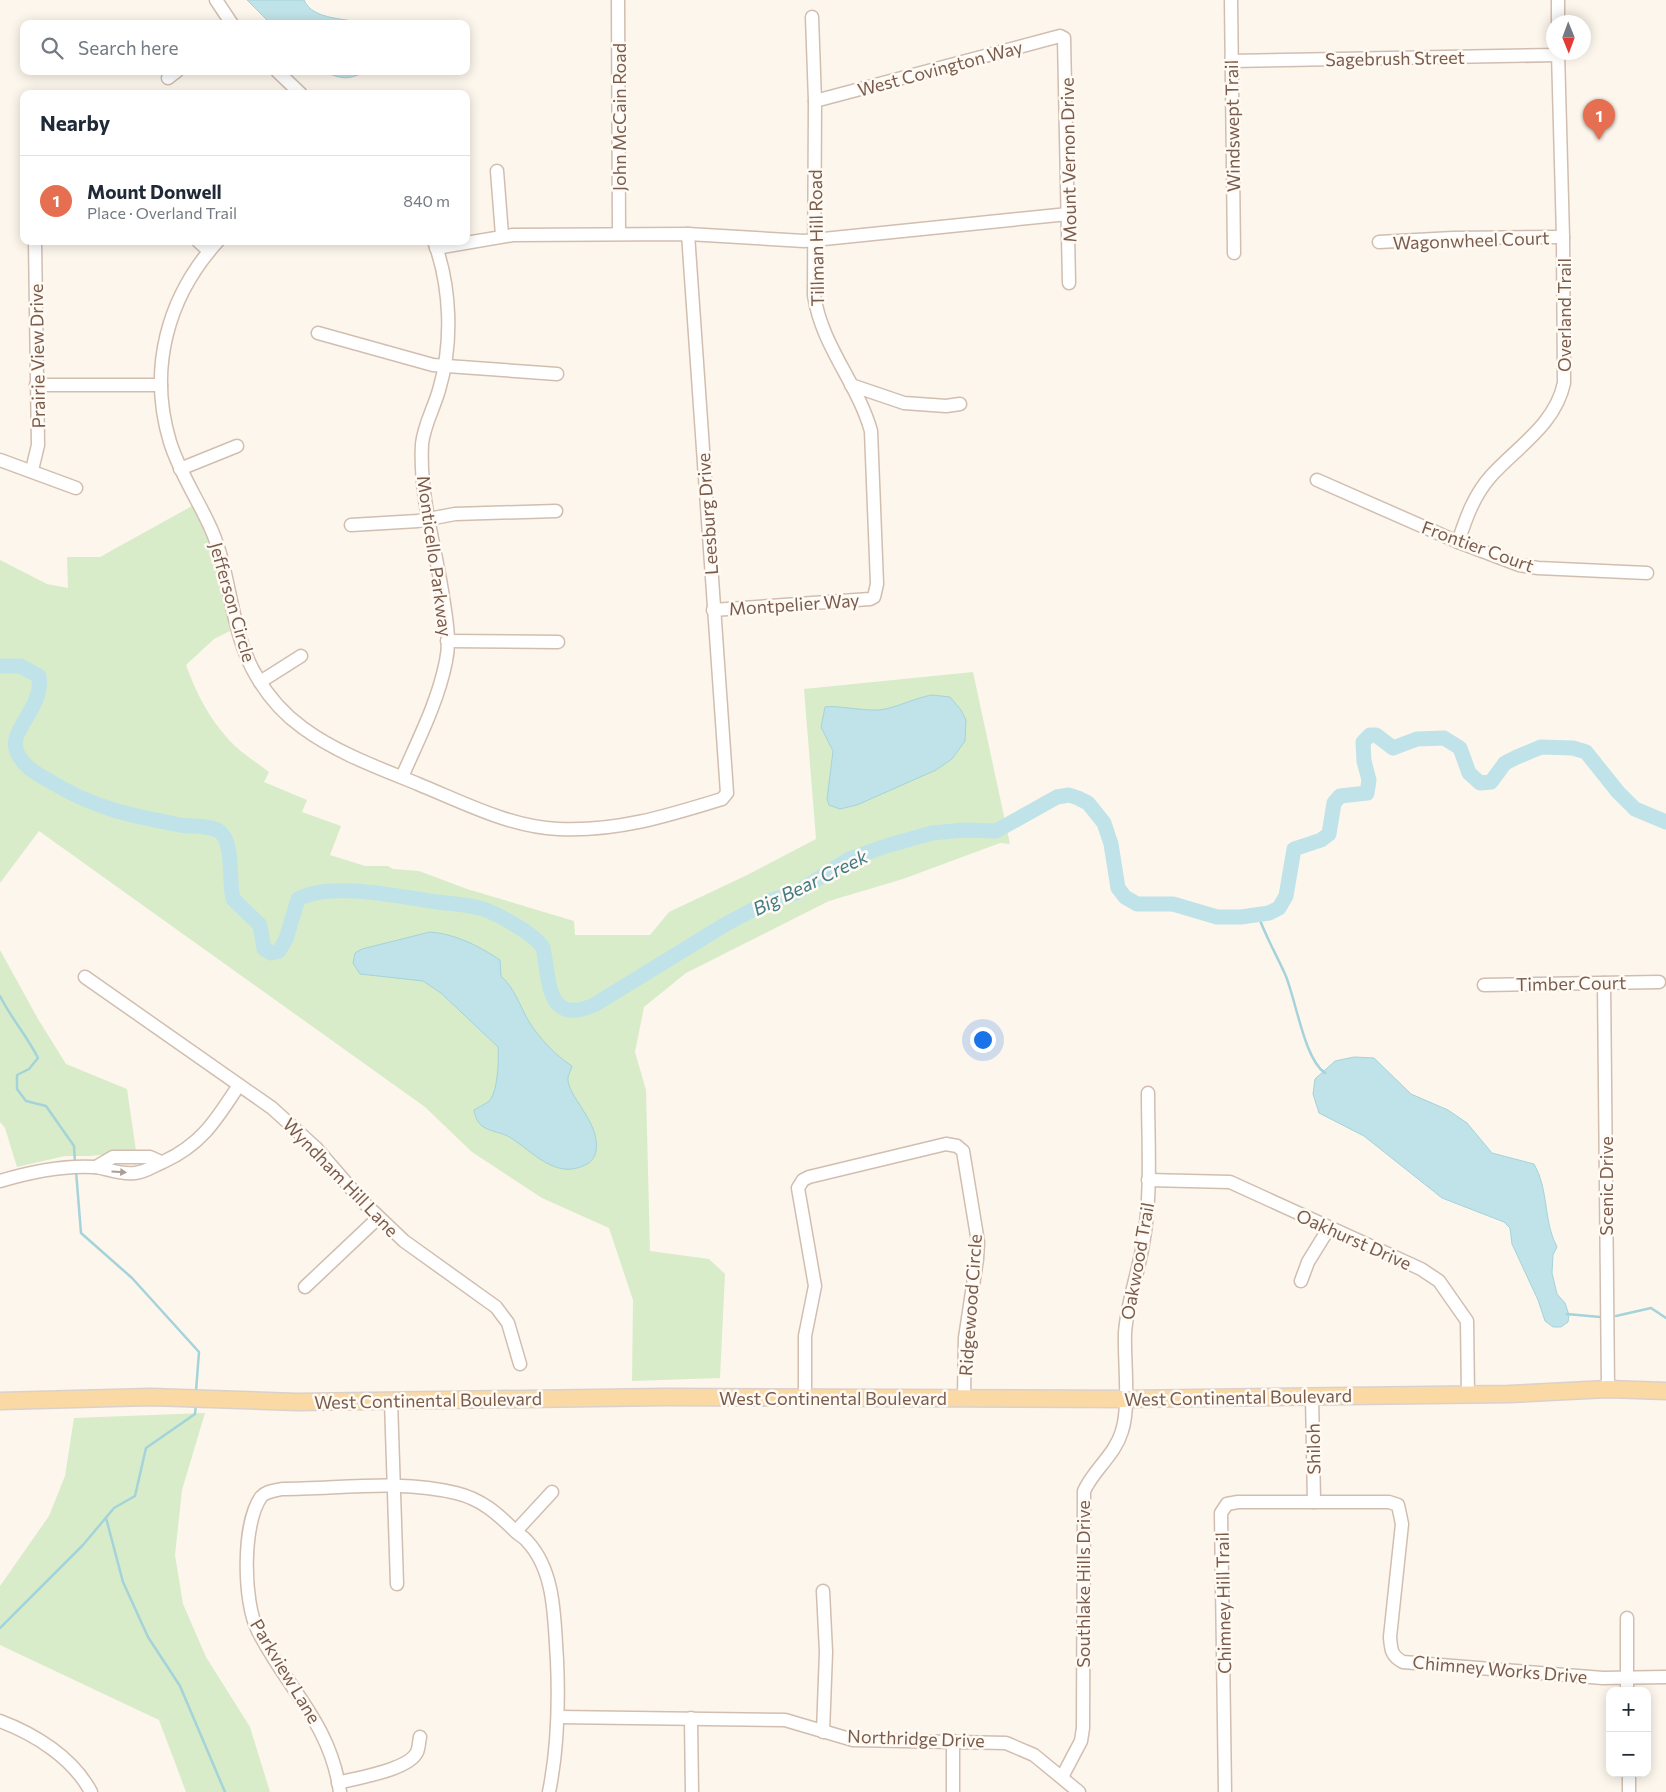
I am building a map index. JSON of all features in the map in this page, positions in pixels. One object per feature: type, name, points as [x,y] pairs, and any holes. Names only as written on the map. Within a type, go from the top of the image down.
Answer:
[{"type":"main road","name":"West Continental Boulevard","points":[[0,1401],[161,1398],[392,1401],[805,1398],[1125,1399],[1468,1394],[1608,1389],[1666,1391]]},
{"type":"street","points":[[216,0],[229,20]]},
{"type":"street","name":"John McCain Road","points":[[618,0],[619,233]]},
{"type":"street","name":"Windswept Trail","points":[[1231,0],[1234,253]]},
{"type":"street","points":[[1558,0],[1558,15]]},
{"type":"street","name":"Tillman Hill Road","points":[[812,17],[815,102],[814,295],[820,324],[828,345],[864,407],[871,431],[877,584],[874,596]]},
{"type":"street","name":"West Covington Way","points":[[815,102],[1060,36],[1064,38]]},
{"type":"street","name":"Mount Vernon Drive","points":[[1064,38],[1069,283]]},
{"type":"street","name":"Sagebrush Street","points":[[1231,61],[1546,54]]},
{"type":"street","name":"Overland Trail","points":[[1458,542],[1472,506],[1484,485],[1530,440],[1545,422],[1562,392],[1565,332],[1558,60]]},
{"type":"street","points":[[281,75],[297,90]]},
{"type":"street","points":[[497,171],[502,235]]},
{"type":"street","points":[[470,240],[502,235],[619,233],[813,240],[1068,214]]},
{"type":"street","name":"Leesburg Drive","points":[[688,234],[713,610],[728,786],[726,793]]},
{"type":"street","name":"Wagonwheel Court","points":[[1378,242],[1453,238],[1563,237]]},
{"type":"street","name":"Prairie View Drive","points":[[32,470],[38,445],[35,245]]},
{"type":"street","points":[[202,245],[209,251]]},
{"type":"street","name":"Jefferson Circle","points":[[214,245],[186,283],[169,320],[161,359],[164,420],[180,469],[213,532],[237,626],[247,656],[260,682],[287,716],[304,729],[358,759],[477,809],[528,825],[558,829],[632,825],[722,799],[726,793]]},
{"type":"street","name":"Monticello Parkway","points":[[402,777],[435,701],[446,660],[447,641],[440,569],[428,519],[422,442],[444,367],[448,345],[446,295],[435,245]]},
{"type":"street","points":[[318,333],[444,367],[557,374]]},
{"type":"street","points":[[36,385],[161,385]]},
{"type":"street","points":[[851,385],[904,403],[946,406],[960,404]]},
{"type":"street","points":[[180,469],[237,446]]},
{"type":"street","points":[[0,460],[32,470],[76,488]]},
{"type":"street","name":"Frontier Court","points":[[1318,480],[1458,542],[1519,564],[1538,568],[1647,573]]},
{"type":"street","points":[[351,525],[428,519],[455,514],[556,511]]},
{"type":"street","name":"Montpelier Way","points":[[713,610],[870,599],[874,596]]},
{"type":"street","points":[[447,641],[558,642]]},
{"type":"street","points":[[260,682],[301,656]]},
{"type":"street","name":"Wyndham Hill Lane","points":[[85,977],[239,1085],[295,1127],[378,1218],[404,1241],[496,1307],[508,1323],[520,1364]]},
{"type":"street","name":"Timber Court","points":[[1484,985],[1659,982]]},
{"type":"street","name":"Scenic Drive","points":[[1604,983],[1608,1389]]},
{"type":"street","points":[[0,1181],[63,1168],[96,1167],[113,1157],[150,1157],[161,1162],[200,1139],[211,1128],[239,1085]]},
{"type":"street","name":"Oakwood Trail","points":[[1125,1399],[1125,1332],[1132,1290],[1143,1245],[1148,1207],[1148,1093]]},
{"type":"street","name":"Ridgewood Circle","points":[[805,1398],[805,1336],[814,1286],[798,1188],[800,1184],[809,1177],[946,1144],[957,1146],[963,1151],[977,1230],[977,1259],[965,1338],[964,1398]]},
{"type":"street","name":"Oakhurst Drive","points":[[1148,1180],[1230,1182],[1421,1269],[1439,1281],[1449,1292],[1467,1321],[1468,1394]]},
{"type":"street","points":[[305,1287],[378,1218]]},
{"type":"street","points":[[1301,1281],[1308,1262],[1329,1228]]},
{"type":"street","name":"Shiloh","points":[[1312,1396],[1314,1502]]},
{"type":"street","name":"Southlake Hills Drive","points":[[1062,1778],[1081,1741],[1083,1728],[1084,1491],[1117,1445],[1123,1429],[1125,1399]]},
{"type":"street","points":[[392,1401],[397,1584]]},
{"type":"street","points":[[394,1485],[455,1493],[475,1499],[493,1509],[527,1541],[534,1552],[550,1589],[554,1607],[558,1717],[549,1792]]},
{"type":"street","name":"Parkview Lane","points":[[339,1788],[319,1725],[258,1630],[252,1616],[248,1582],[249,1539],[253,1516],[261,1498],[267,1492],[282,1489],[394,1485]]},
{"type":"street","points":[[516,1531],[552,1492]]},
{"type":"street","name":"Chimney Hill Trail","points":[[1225,1792],[1222,1513],[1227,1504],[1238,1502],[1314,1502]]},
{"type":"street","name":"Chimney Works Drive","points":[[1314,1502],[1389,1502],[1398,1505],[1402,1514],[1402,1524],[1390,1637],[1391,1651],[1403,1662],[1537,1673],[1666,1677]]},
{"type":"street","points":[[823,1732],[826,1652],[824,1591]]},
{"type":"street","points":[[1627,1618],[1627,1687]]},
{"type":"street","name":"Northridge Drive","points":[[558,1717],[785,1720],[854,1740],[990,1740],[1018,1746],[1034,1755],[1079,1792]]},
{"type":"street","points":[[691,1718],[692,1792]]},
{"type":"street","points":[[0,1722],[34,1737],[52,1749],[78,1773],[91,1792]]},
{"type":"street","points":[[339,1788],[407,1762],[417,1752],[420,1737]]},
{"type":"street","points":[[953,1741],[953,1792]]},
{"type":"street","points":[[1629,1777],[1629,1792]]},
{"type":"green space","points":[[192,506],[209,530],[225,594],[230,631],[214,639],[186,665],[204,705],[215,723],[238,749],[269,772],[264,782],[307,800],[302,812],[341,826],[330,855],[365,866],[388,866],[393,869],[419,871],[467,889],[574,921],[575,935],[650,935],[669,912],[747,875],[816,839],[804,689],[973,672],[1010,844],[1000,843],[903,879],[829,901],[686,973],[644,1007],[635,1052],[646,1090],[650,1251],[709,1259],[725,1274],[720,1378],[632,1381],[633,1300],[609,1228],[542,1198],[472,1152],[425,1107],[39,831],[0,883],[0,560],[47,584],[68,588],[67,557],[100,557]]},
{"type":"green space","points":[[0,950],[38,1019],[66,1064],[127,1089],[136,1151],[90,1156],[65,1156],[17,1167],[5,1128],[0,1122]]},
{"type":"green space","points":[[205,1413],[182,1490],[175,1555],[183,1604],[206,1657],[250,1727],[270,1792],[186,1792],[159,1720],[0,1645],[0,1586],[49,1516],[65,1476],[74,1418]]},
{"type":"water","points":[[247,0],[304,0],[315,12],[332,18],[346,20],[267,20]]},
{"type":"water","points":[[333,75],[357,75],[345,78]]},
{"type":"water","points":[[932,695],[950,697],[961,710],[966,720],[965,741],[952,759],[936,770],[857,805],[840,809],[829,805],[827,799],[833,751],[821,727],[825,707],[879,710]]},
{"type":"water","points":[[430,932],[449,935],[467,942],[500,960],[501,976],[513,991],[532,1026],[554,1052],[572,1066],[568,1077],[569,1084],[572,1093],[589,1120],[596,1140],[596,1151],[589,1163],[574,1169],[555,1167],[536,1157],[507,1136],[482,1126],[476,1119],[474,1110],[488,1102],[494,1092],[498,1067],[498,1047],[441,993],[423,981],[360,974],[353,963],[355,953],[362,949]]},
{"type":"water","points":[[1354,1057],[1374,1058],[1411,1094],[1448,1110],[1467,1123],[1492,1153],[1534,1164],[1542,1184],[1550,1227],[1557,1247],[1553,1255],[1552,1273],[1557,1294],[1565,1303],[1569,1315],[1568,1322],[1561,1327],[1553,1327],[1545,1321],[1538,1300],[1512,1244],[1510,1228],[1504,1222],[1442,1198],[1364,1136],[1319,1113],[1313,1094],[1315,1079],[1335,1061]]},
{"type":"waterway","name":"Big Bear Creek","points":[[0,666],[20,666],[39,676],[37,698],[15,741],[16,749],[24,764],[64,790],[96,804],[144,818],[220,831],[228,848],[233,899],[260,925],[264,949],[271,953],[279,951],[286,939],[298,899],[312,894],[329,891],[366,892],[472,906],[507,920],[525,931],[539,943],[543,948],[553,997],[559,1005],[567,1010],[578,1010],[594,1005],[726,924],[771,900],[796,893],[849,859],[932,833],[964,830],[996,831],[1057,797],[1069,795],[1088,803],[1104,823],[1111,844],[1118,888],[1125,897],[1137,904],[1173,904],[1217,917],[1241,917],[1269,913],[1279,908],[1286,896],[1294,849],[1321,840],[1329,834],[1334,803],[1340,796],[1367,793],[1369,780],[1364,761],[1363,742],[1370,735],[1376,735],[1393,748],[1417,739],[1444,738],[1460,748],[1469,773],[1480,783],[1491,782],[1505,763],[1541,747],[1573,748],[1586,752],[1618,792],[1635,809],[1666,822]]},
{"type":"waterway","points":[[1258,915],[1285,974],[1311,1055],[1325,1073]]},
{"type":"waterway","points":[[0,996],[38,1058],[29,1069],[17,1075],[17,1089],[26,1101],[46,1106],[74,1146],[75,1163]]},
{"type":"waterway","points":[[76,1171],[81,1233],[132,1278],[199,1352],[196,1391]]},
{"type":"waterway","points":[[1616,1316],[1651,1308],[1666,1318]]},
{"type":"waterway","points":[[1567,1314],[1600,1317]]},
{"type":"waterway","points":[[0,1628],[83,1545],[114,1508],[135,1496],[146,1448],[195,1414],[196,1404]]},
{"type":"waterway","points":[[106,1518],[123,1582],[148,1637],[180,1686],[225,1792]]},
{"type":"place","name":"Mount Donwell","points":[[1599,140]]}]
